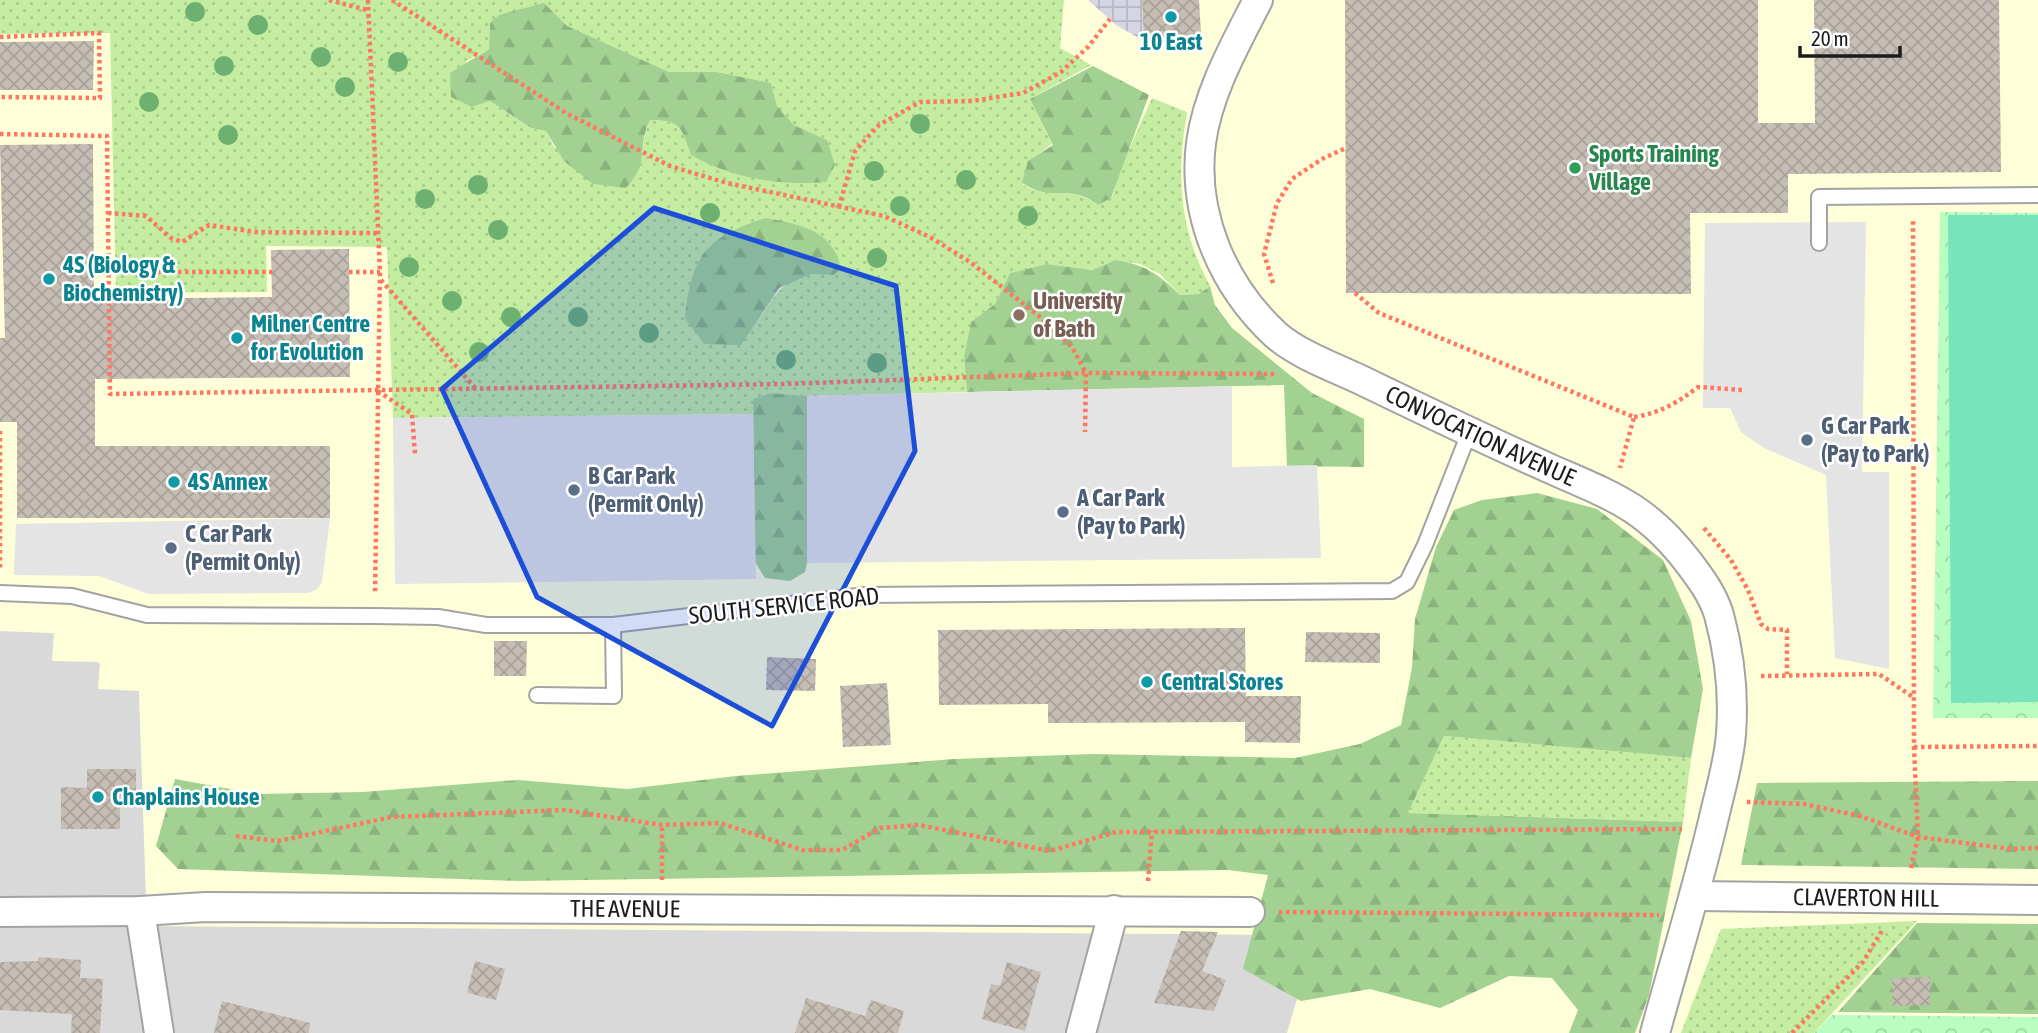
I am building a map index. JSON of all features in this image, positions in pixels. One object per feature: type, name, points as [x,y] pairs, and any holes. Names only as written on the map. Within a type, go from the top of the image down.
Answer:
[{"type":"street","name":"CONVOCATION AVENUE","points":[[1258,0],[1218,85],[1201,141],[1201,197],[1205,220],[1225,270],[1244,300],[1279,337],[1469,433],[1613,496],[1649,518],[1673,540],[1703,580],[1718,613],[1732,699],[1731,736],[1711,829],[1655,1033]]},
{"type":"street","name":"CLAVERTON HILL","points":[[1690,906],[1902,898],[2038,900]]},
{"type":"street","name":"THE AVENUE","points":[[0,912],[140,911],[206,907],[1250,912]]},
{"type":"street","points":[[1081,1033],[1114,910]]},
{"type":"street","points":[[140,911],[159,1033]]},
{"type":"lane","points":[[1819,243],[1819,197],[2038,195]]},
{"type":"lane","name":"SOUTH SERVICE ROAD","points":[[0,593],[72,596],[147,615],[438,617],[486,625],[613,625],[865,594],[1392,590],[1407,582],[1413,570],[1440,512],[1469,433]]},
{"type":"lane","points":[[537,695],[614,696],[613,625]]},
{"type":"path","points":[[329,0],[367,10]]},
{"type":"path","points":[[368,0],[380,272],[374,616]]},
{"type":"path","points":[[392,0],[566,113],[670,166],[727,183],[884,216],[930,237],[970,262],[1039,316],[1072,347],[1086,373],[1085,432]]},
{"type":"path","points":[[839,206],[855,151],[879,125],[920,102],[972,101],[1023,93],[1061,72],[1088,47],[1110,19]]},
{"type":"path","points":[[0,37],[99,33],[100,98],[0,97]]},
{"type":"path","points":[[0,134],[107,136],[110,394],[477,390],[1086,373],[1284,374]]},
{"type":"path","points":[[1279,294],[1264,254],[1277,202],[1292,179],[1322,159],[1346,148]]},
{"type":"path","points":[[1913,198],[1914,747],[1918,837]]},
{"type":"path","points":[[108,213],[146,216],[171,238],[181,242],[209,225],[256,232],[378,233]]},
{"type":"path","points":[[108,272],[272,272]]},
{"type":"path","points":[[349,272],[380,272]]},
{"type":"path","points":[[380,279],[477,390]]},
{"type":"path","points":[[1355,293],[1379,313],[1634,417],[1656,414],[1677,403],[1698,387],[1742,390]]},
{"type":"path","points":[[377,391],[411,414],[415,454]]},
{"type":"path","points":[[1619,472],[1634,417]]},
{"type":"path","points":[[0,431],[0,593]]},
{"type":"path","points":[[1787,674],[1879,674],[1914,698]]},
{"type":"path","points":[[1914,747],[2038,746]]},
{"type":"path","points":[[1760,802],[1804,804],[1860,816],[1918,837],[2011,849],[2038,848]]},
{"type":"path","points":[[236,836],[278,841],[392,817],[564,810],[662,825],[720,823],[802,850],[842,850],[880,828],[919,825],[1049,850],[1116,832],[1711,829]]},
{"type":"path","points":[[662,825],[663,908]]},
{"type":"path","points":[[1146,910],[1152,831]]},
{"type":"path","points":[[1792,1033],[1863,962],[1902,898]]},
{"type":"path","points":[[1250,912],[1690,906]]},
{"type":"highlighted area","points":[[654,208],[896,286],[915,451],[772,726],[537,597],[442,389]]},
{"type":"shaded area","name":"University of Bath","points":[[0,0],[2038,0],[2038,1033],[1287,1033],[1316,935],[147,926],[139,691],[98,689],[100,662],[52,661],[54,633],[0,631]]},
{"type":"shaded area","points":[[1088,0],[1142,0],[1144,41],[1116,25]]},
{"type":"shaded area","name":"G Car Park (Pay to Park)","points":[[1866,222],[1862,472],[1889,472],[1889,669],[1835,658],[1826,475],[1764,448],[1741,432],[1730,408],[1703,408],[1705,223]]},
{"type":"shaded area","name":"A Car Park (Pay to Park)","points":[[1232,386],[1232,467],[1317,465],[1321,558],[807,563],[807,396]]},
{"type":"shaded area","name":"B Car Park (Permit Only)","points":[[753,414],[756,579],[395,584],[393,418]]},
{"type":"shaded area","name":"C Car Park (Permit Only)","points":[[330,518],[322,582],[316,590],[308,593],[149,594],[99,576],[14,575],[16,524]]},
{"type":"shaded area","points":[[0,631],[54,633],[139,691],[147,926],[1317,935],[1287,1033],[0,1033]]},
{"type":"green space","points":[[0,0],[1064,0],[1060,48],[1091,65],[1030,99],[1052,144],[1029,161],[1022,184],[1043,192],[1078,195],[1098,205],[1112,197],[1123,163],[1152,98],[1187,112],[1181,180],[1183,201],[1192,243],[1210,286],[1199,294],[1180,295],[1160,274],[1140,264],[1115,260],[1093,270],[1047,264],[1010,273],[995,304],[971,322],[964,356],[967,392],[807,396],[770,393],[753,399],[753,414],[393,418],[387,247],[266,246],[267,292],[116,293],[110,33],[0,34]],"holes":[[[490,23],[566,26],[669,72],[717,72],[771,83],[777,106],[794,125],[827,140],[691,155],[679,127],[661,120],[650,120],[641,163],[626,188],[554,147],[546,131],[531,128],[490,101],[472,107],[466,61],[489,49]],[[795,224],[825,240],[835,252],[840,269],[831,274],[804,276],[788,283],[775,295],[760,318]]]},
{"type":"green space","points":[[544,3],[567,26],[669,72],[717,72],[771,83],[777,106],[794,125],[827,140],[835,165],[826,182],[791,183],[739,175],[691,155],[679,127],[661,120],[650,120],[641,163],[634,179],[626,188],[593,184],[564,161],[546,131],[531,128],[490,101],[472,107],[451,97],[450,73],[489,49],[490,23],[499,15]]},
{"type":"green space","points":[[1093,66],[1149,95],[1111,198],[1098,205],[1078,195],[1043,192],[1022,183],[1028,161],[1053,145],[1030,99]]},
{"type":"green space","points":[[1940,212],[2038,213],[2038,718],[1933,718]]},
{"type":"green space","points":[[1948,215],[2038,215],[2038,702],[1951,703]]},
{"type":"green space","points":[[765,218],[802,226],[823,237],[831,245],[841,269],[833,275],[811,274],[779,288],[741,345],[704,344],[685,318],[697,264],[715,242],[728,233]]},
{"type":"green space","points":[[1115,260],[1150,271],[1180,295],[1199,294],[1210,286],[1215,305],[1232,328],[1312,393],[1364,419],[1364,467],[1287,466],[1284,385],[967,392],[964,356],[971,322],[995,304],[1010,273],[1047,264],[1093,270]]},
{"type":"green space","points":[[770,393],[807,396],[807,563],[805,572],[790,581],[765,578],[755,562],[753,399]]},
{"type":"green space","points":[[1537,493],[1597,509],[1663,560],[1691,621],[1703,689],[1691,758],[1444,736],[1408,813],[1683,822],[1649,995],[1635,1033],[1569,1033],[1578,1010],[1552,978],[1509,976],[1440,1008],[1370,989],[1301,1001],[1243,969],[1268,875],[1228,870],[520,881],[178,869],[156,846],[175,779],[257,794],[362,792],[518,780],[627,789],[736,776],[954,759],[1093,754],[1295,758],[1360,744],[1401,725],[1412,667],[1415,619],[1436,547],[1454,510],[1482,500]]},
{"type":"green space","points":[[1444,736],[1691,758],[1683,822],[1408,813]]},
{"type":"green space","points":[[2038,781],[2038,869],[1741,865],[1757,783]]},
{"type":"green space","points":[[1917,921],[1814,1033],[1681,1033],[1721,929]]},
{"type":"green space","points":[[1917,923],[2038,924],[2038,1014],[1838,1012]]},
{"type":"green space","points":[[1832,1015],[2038,1017],[2038,1033],[1814,1033]]},
{"type":"building","name":"10 East","points":[[1142,0],[1199,0],[1201,34],[1144,41]]},
{"type":"building","name":"Sports Training Village","points":[[1345,0],[1758,0],[1758,123],[1815,123],[1814,0],[1999,0],[2001,172],[1788,174],[1788,213],[1690,213],[1691,294],[1346,293]]},
{"type":"building","points":[[94,41],[93,90],[0,90],[0,42]]},
{"type":"building","points":[[93,144],[94,299],[272,297],[271,250],[349,249],[350,377],[95,379],[95,446],[330,446],[330,518],[17,518],[17,422],[0,422],[0,338],[5,338],[0,145]]},
{"type":"building","name":"Central Stores","points":[[1245,628],[1246,696],[1301,696],[1300,743],[1245,742],[1245,722],[1048,723],[1048,704],[939,705],[938,630]]},
{"type":"building","points":[[1306,632],[1380,633],[1380,663],[1305,662]]},
{"type":"building","points":[[494,641],[527,641],[526,676],[494,676]]},
{"type":"building","points":[[767,657],[816,659],[815,691],[766,690]]},
{"type":"building","points":[[887,683],[891,745],[843,747],[840,686]]},
{"type":"building","name":"Chaplains House","points":[[87,769],[136,769],[136,807],[120,807],[120,829],[61,829],[61,787],[87,788]]},
{"type":"building","points":[[1181,931],[1218,932],[1202,971],[1226,980],[1214,1011],[1154,1003]]},
{"type":"building","points":[[38,957],[81,960],[80,978],[103,979],[100,1033],[71,1033],[72,1014],[0,1010],[0,962],[38,961]]},
{"type":"building","points":[[475,961],[505,969],[496,1000],[467,993]]},
{"type":"building","points":[[1007,962],[1041,972],[1025,1031],[982,1019],[991,984],[1000,986]]},
{"type":"building","points":[[1930,977],[1930,1005],[1893,1006],[1892,978]]},
{"type":"building","points":[[806,998],[865,1016],[871,1000],[904,1011],[898,1033],[795,1033]]},
{"type":"building","points":[[222,1001],[310,1023],[309,1033],[214,1033]]},
{"type":"place","name":"10 East","points":[[1171,17]]},
{"type":"place","name":"Sports Training Village","points":[[1575,168]]},
{"type":"place","name":"4S (Biology & Biochemistry)","points":[[49,279]]},
{"type":"place","name":"University of Bath","points":[[1019,315]]},
{"type":"place","name":"Milner Centre for Evolution","points":[[237,338]]},
{"type":"place","name":"G Car Park (Pay to Park)","points":[[1807,440]]},
{"type":"place","name":"4S Annex","points":[[174,482]]},
{"type":"place","name":"B Car Park (Permit Only)","points":[[574,490]]},
{"type":"place","name":"A Car Park (Pay to Park)","points":[[1063,512]]},
{"type":"place","name":"C Car Park (Permit Only)","points":[[171,548]]},
{"type":"place","name":"Central Stores","points":[[1147,682]]},
{"type":"place","name":"Chaplains House","points":[[98,797]]}]
